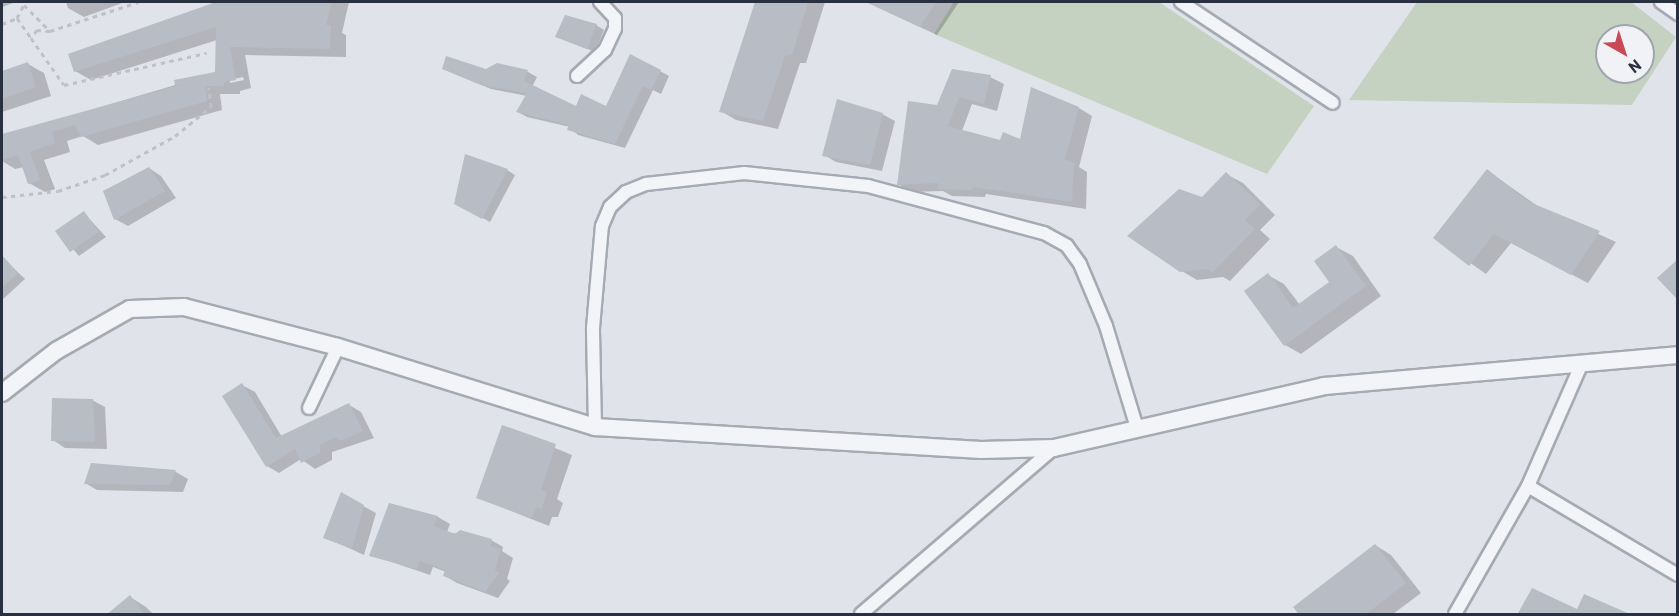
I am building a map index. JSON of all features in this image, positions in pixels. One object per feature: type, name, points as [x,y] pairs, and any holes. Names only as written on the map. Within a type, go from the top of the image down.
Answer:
[{"type":"street","points":[[577,76],[605,50],[615,28],[615,18],[600,2]]},
{"type":"street","points":[[1181,2],[1333,103]]},
{"type":"street","points":[[1661,2],[1677,14]]},
{"type":"street","points":[[595,427],[593,328],[602,226],[609,207],[626,192],[646,184],[744,173],[868,186],[1044,233],[1067,246],[1080,264],[1106,326],[1137,428]]},
{"type":"street","points":[[2,393],[56,351],[130,309],[184,307],[338,348],[595,427],[981,450],[1054,448],[1324,386],[1677,355]]},
{"type":"street","points":[[309,408],[338,348]]},
{"type":"street","points":[[1455,615],[1528,486],[1581,365]]},
{"type":"street","points":[[861,615],[1054,448]]},
{"type":"street","points":[[1528,486],[1677,575]]},
{"type":"path","points":[[31,38],[37,30],[50,30],[138,2]]},
{"type":"path","points":[[2,24],[17,18],[25,3],[50,30]]},
{"type":"path","points":[[17,18],[64,85],[206,53]]},
{"type":"path","points":[[2,197],[58,191],[105,175],[175,136],[211,107],[209,87]]},
{"type":"green space","points":[[954,2],[1159,2],[1314,106],[1267,174],[934,34]]},
{"type":"green space","points":[[1417,2],[1631,2],[1676,37],[1655,69],[1655,24],[1595,24],[1595,84],[1646,84],[1632,105],[1349,100]]},
{"type":"building","points":[[216,2],[332,2],[326,25],[331,25],[330,49],[230,47],[236,80],[224,82],[224,86],[205,86],[207,101],[81,137],[75,125],[52,132],[55,143],[30,152],[40,180],[28,184],[18,155],[2,160],[2,134],[180,85],[175,85],[174,80],[215,72],[216,27],[74,72],[68,54]]},
{"type":"building","points":[[755,2],[808,2],[792,55],[785,56],[763,121],[719,112]]},
{"type":"building","points":[[866,2],[936,2],[920,27]]},
{"type":"building","points":[[565,15],[597,24],[587,49],[555,37]]},
{"type":"building","points":[[630,54],[661,70],[651,90],[643,86],[615,144],[567,130],[569,125],[516,112],[527,93],[481,85],[442,69],[446,56],[486,69],[497,63],[528,70],[524,81],[576,106],[581,94],[606,106]]},
{"type":"building","points":[[28,62],[36,87],[2,99],[2,71]]},
{"type":"building","points":[[952,69],[991,75],[984,104],[959,97],[948,126],[1000,140],[1003,132],[1020,139],[1031,87],[1079,107],[1065,159],[1074,163],[1072,202],[973,187],[972,190],[937,189],[938,183],[897,185],[908,101],[937,105]]},
{"type":"building","points":[[837,99],[883,113],[870,165],[822,156]]},
{"type":"building","points":[[465,154],[508,169],[482,219],[454,204]]},
{"type":"building","points":[[149,167],[165,191],[114,220],[103,191]]},
{"type":"building","points":[[1487,169],[1529,202],[1600,231],[1571,275],[1494,234],[1469,266],[1433,238]]},
{"type":"building","points":[[1226,172],[1260,204],[1245,220],[1255,229],[1212,273],[1208,269],[1180,272],[1127,236],[1179,189],[1202,197]]},
{"type":"building","points":[[84,211],[99,232],[70,252],[55,231]]},
{"type":"building","points":[[1336,245],[1366,286],[1284,346],[1244,291],[1268,273],[1293,308],[1329,282],[1314,261]]},
{"type":"building","points":[[2,255],[18,273],[2,288]]},
{"type":"building","points":[[1677,260],[1677,299],[1657,278]]},
{"type":"building","points":[[242,383],[276,438],[349,403],[363,431],[341,441],[336,437],[320,445],[320,453],[301,463],[295,449],[266,467],[222,396]]},
{"type":"building","points":[[52,398],[93,399],[95,442],[51,441]]},
{"type":"building","points":[[502,425],[556,444],[541,490],[547,492],[542,509],[536,508],[532,518],[476,498]]},
{"type":"building","points":[[91,463],[176,470],[170,485],[84,484]]},
{"type":"building","points":[[341,492],[364,505],[352,549],[323,538]]},
{"type":"building","points":[[389,503],[438,516],[434,526],[455,534],[460,530],[492,539],[490,546],[501,549],[495,570],[499,573],[485,592],[443,576],[445,570],[420,561],[417,569],[369,556]]},
{"type":"building","points":[[1375,544],[1406,583],[1365,615],[1299,615],[1293,607]]},
{"type":"building","points":[[1532,588],[1577,609],[1584,594],[1632,615],[1517,615]]},
{"type":"building","points":[[130,595],[145,615],[106,615]]}]
